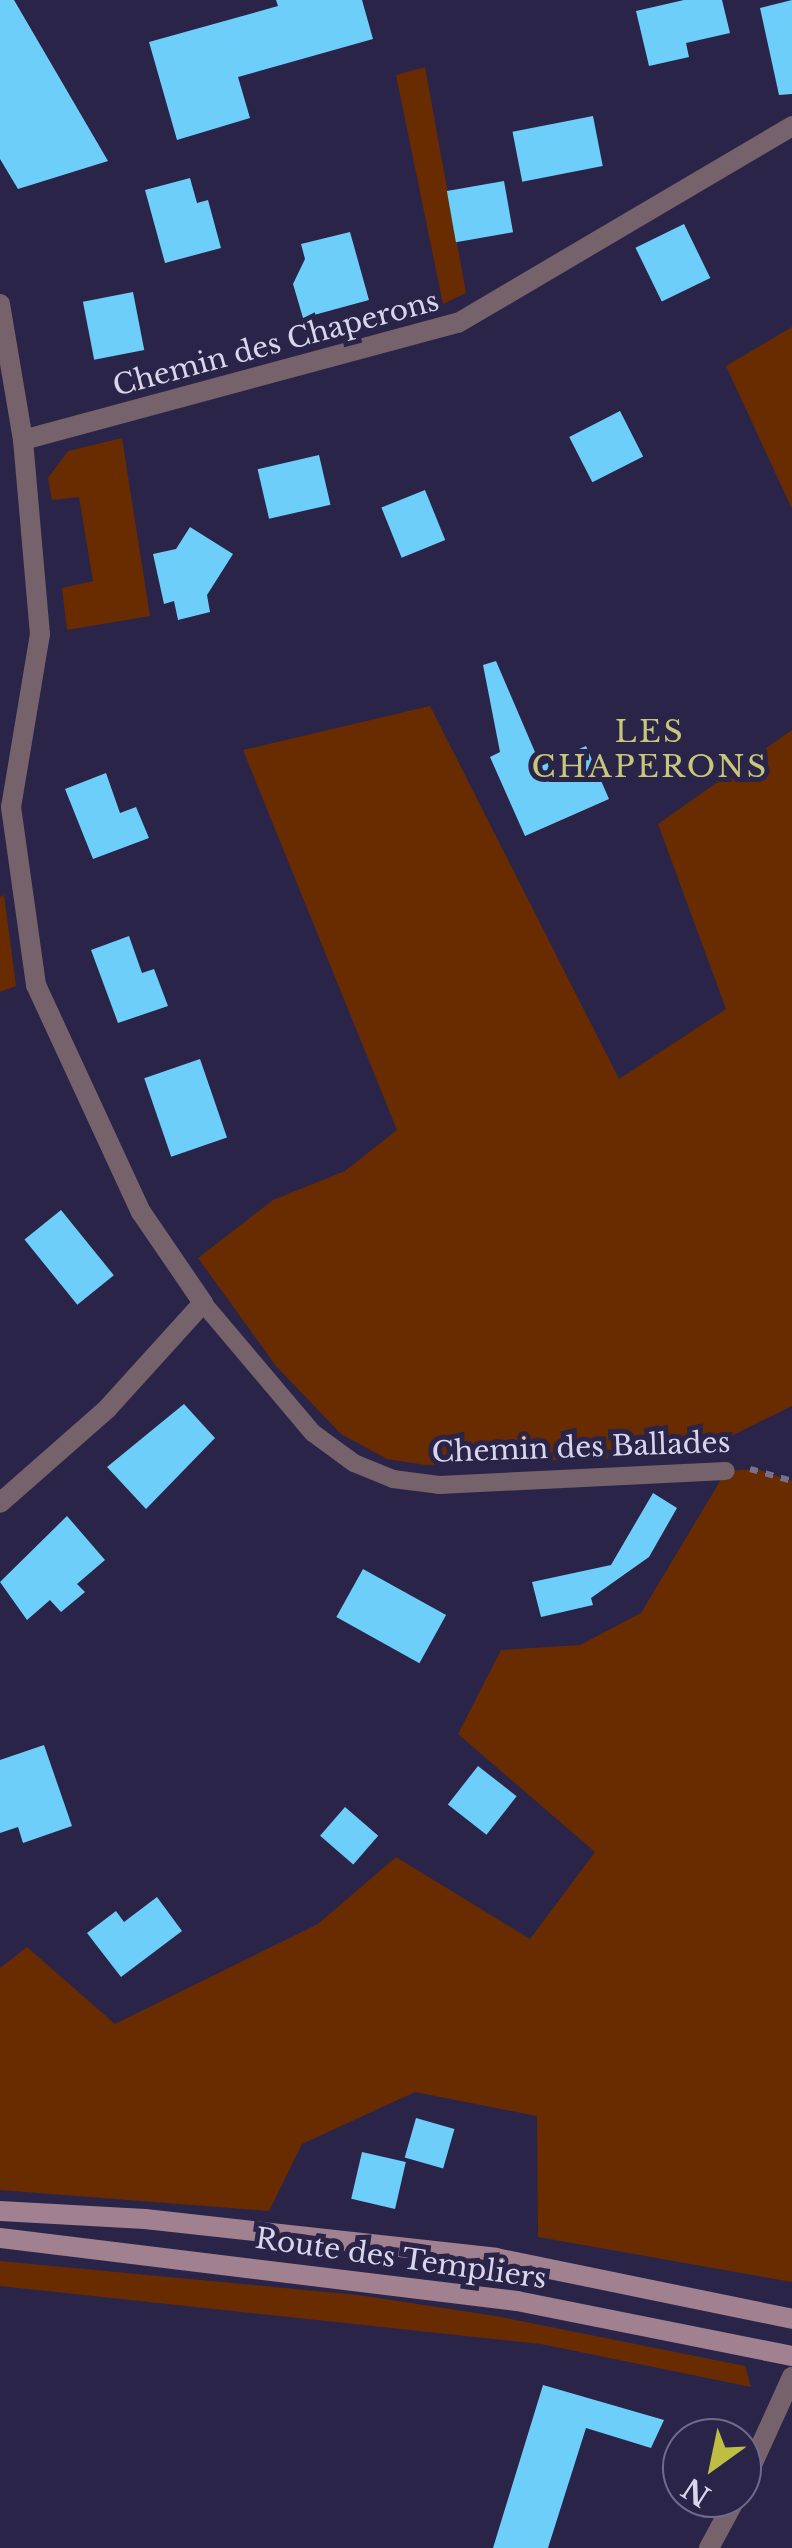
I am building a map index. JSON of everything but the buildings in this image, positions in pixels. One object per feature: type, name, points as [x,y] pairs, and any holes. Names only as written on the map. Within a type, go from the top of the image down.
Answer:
[{"type":"main road","name":"Route des Templiers","points":[[0,2211],[183,2222],[496,2258],[792,2319]]},
{"type":"main road","name":"Route des Templiers","points":[[0,2238],[516,2301],[792,2356]]},
{"type":"street","name":"Chemin des Chaperons","points":[[23,440],[458,323],[792,126]]},
{"type":"street","points":[[0,304],[23,440],[40,634],[11,807],[36,985],[141,1212],[203,1303],[106,1409],[0,1503]]},
{"type":"street","points":[[762,2443],[792,2378]]},
{"type":"street","points":[[709,2548],[725,2518]]},
{"type":"lane","name":"Chemin des Ballades","points":[[203,1303],[313,1433],[354,1463],[393,1478],[439,1484],[726,1471]]},
{"type":"path","name":"Chemin des Ballades","points":[[726,1471],[757,1469],[792,1481]]},
{"type":"shaded area","points":[[425,67],[466,293],[443,304],[396,75]]},
{"type":"shaded area","points":[[792,327],[792,509],[726,366]]},
{"type":"shaded area","points":[[122,438],[150,616],[67,630],[62,588],[93,581],[79,497],[52,500],[48,478],[68,451]]},
{"type":"shaded area","points":[[430,706],[619,1079],[726,1009],[658,824],[792,730],[792,1406],[693,1455],[426,1465],[387,1459],[341,1434],[276,1366],[198,1258],[273,1200],[345,1171],[397,1130],[243,750]]},
{"type":"shaded area","points":[[4,895],[16,986],[0,992],[0,897]]},
{"type":"shaded area","points":[[757,1469],[792,1481],[792,2282],[538,2237],[537,2116],[415,2092],[302,2144],[269,2211],[0,2190],[0,1968],[27,1947],[115,2024],[318,1924],[396,1857],[530,1939],[595,1852],[458,1734],[501,1650],[580,1645],[641,1613],[726,1471]]},
{"type":"shaded area","points":[[0,2261],[358,2295],[496,2316],[745,2366],[751,2387],[541,2344],[0,2286]]},
{"type":"district","name":"LES CHAPERONS","points":[[650,749]]}]
